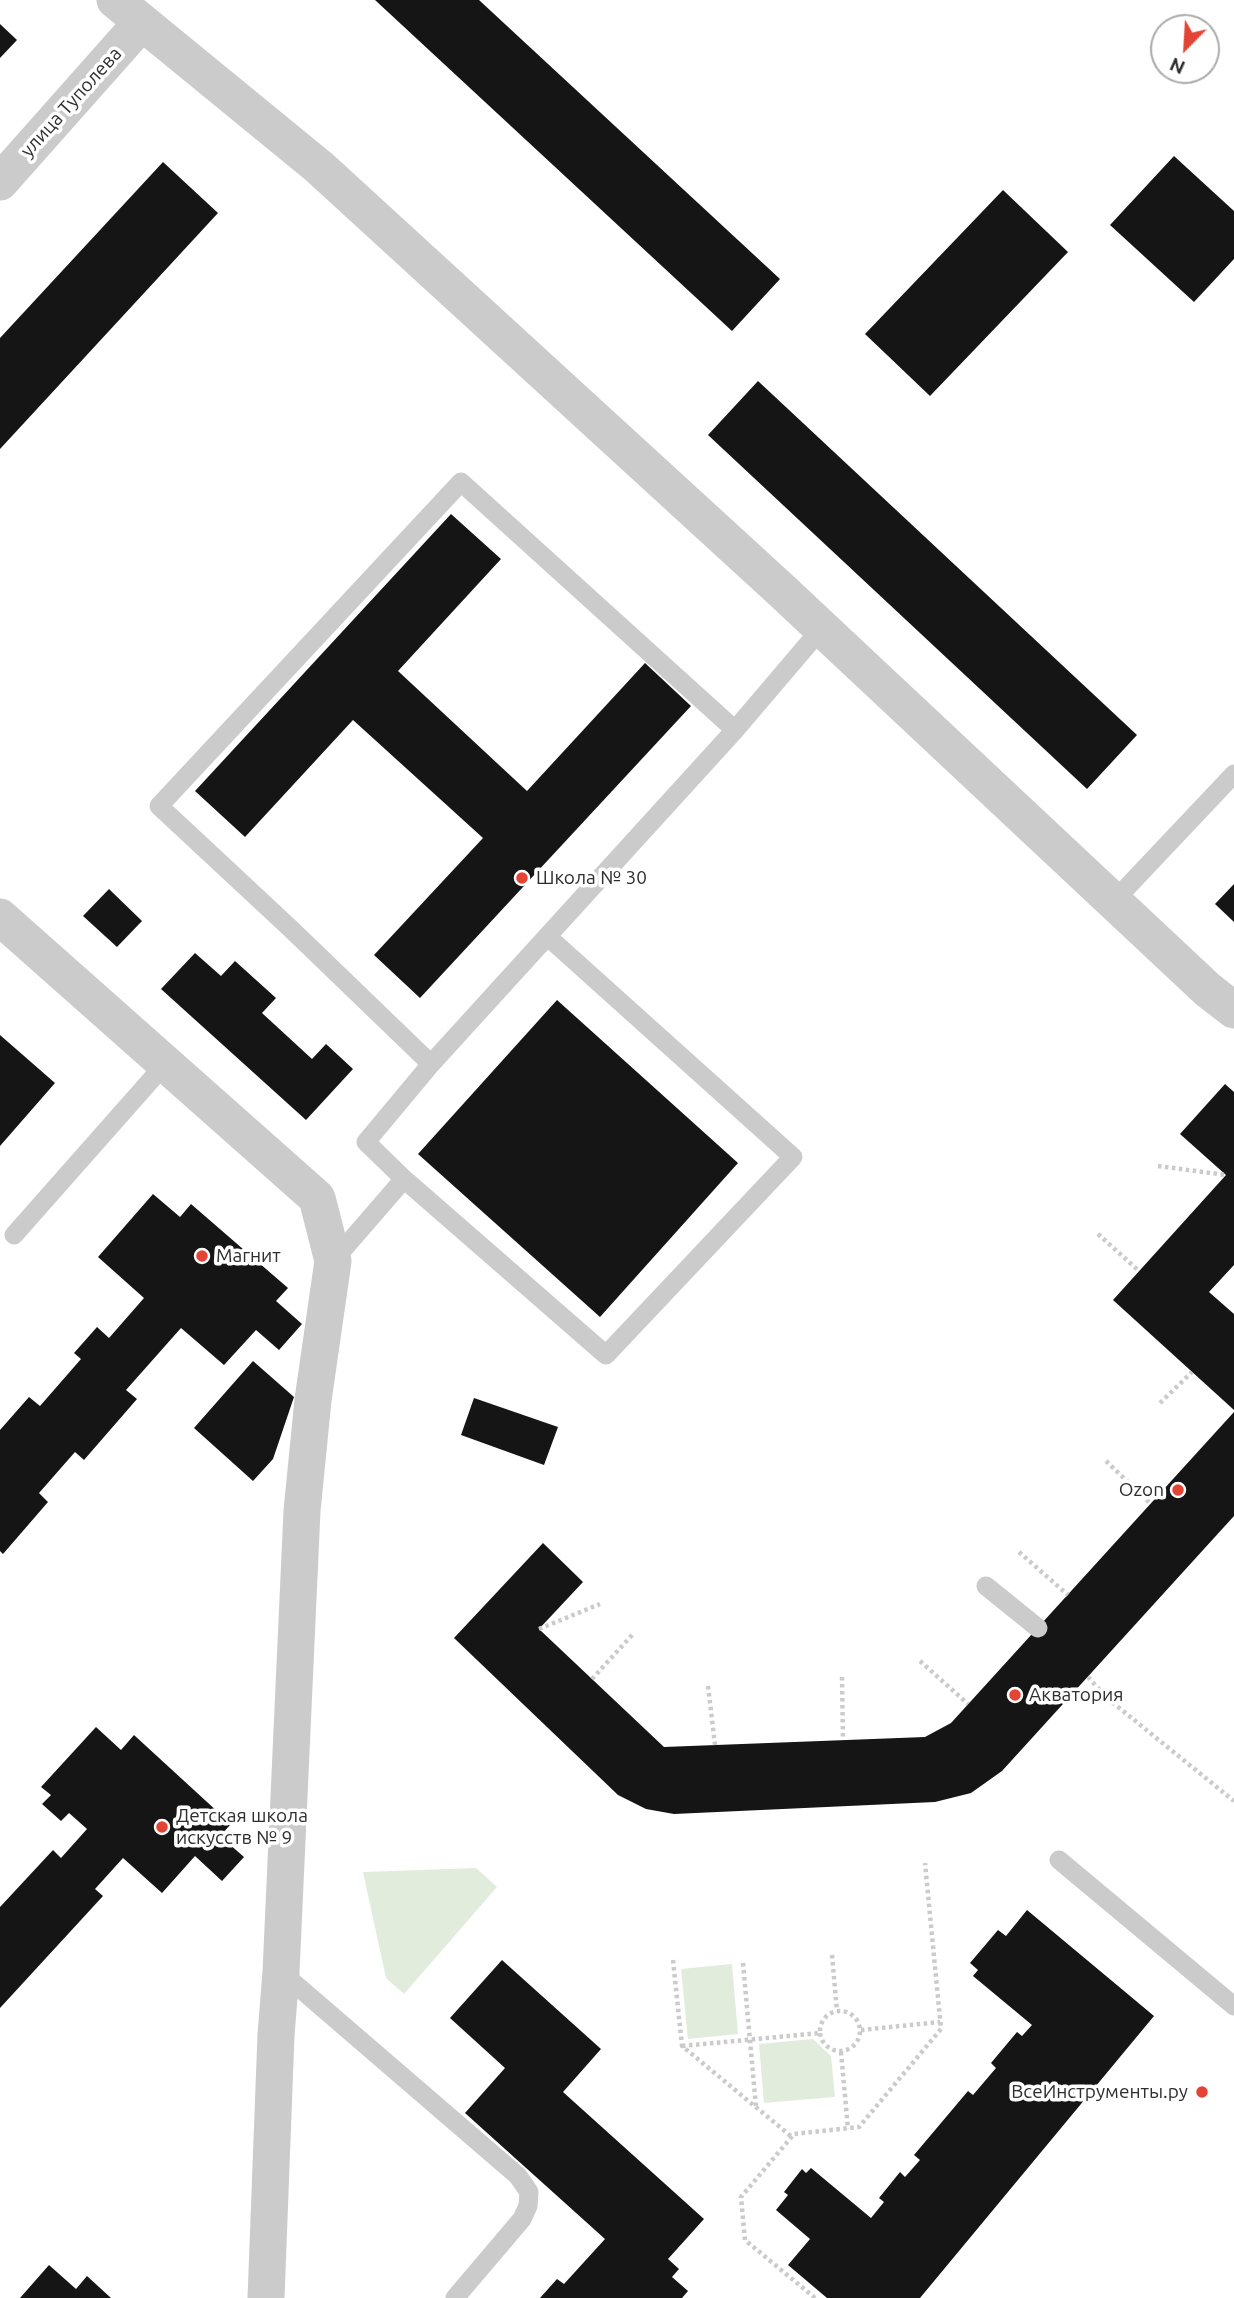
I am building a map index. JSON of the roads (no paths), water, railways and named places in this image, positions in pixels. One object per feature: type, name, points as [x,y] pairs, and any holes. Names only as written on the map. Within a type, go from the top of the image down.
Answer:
[{"type":"street","name":"улица Туполева","points":[[0,181],[128,11]]},
{"type":"street","points":[[128,11],[319,167],[637,457],[1208,990],[1234,1010]]},
{"type":"street","points":[[0,917],[317,1198],[333,1261],[313,1400],[302,1511],[266,2298]]},
{"type":"lane","points":[[431,1064],[292,929],[159,806],[461,482],[734,730]]},
{"type":"lane","points":[[547,936],[793,1157],[606,1355],[404,1179],[366,1142],[431,1064],[547,936],[734,730],[821,629]]},
{"type":"lane","points":[[1113,902],[1234,774]]},
{"type":"lane","points":[[14,1235],[166,1063]]},
{"type":"lane","points":[[333,1261],[404,1179]]},
{"type":"lane","points":[[986,1586],[1038,1628]]},
{"type":"lane","points":[[1059,1860],[1234,2006]]},
{"type":"lane","points":[[281,1972],[518,2176],[528,2192],[528,2206],[522,2219],[455,2298]]},
{"type":"place","name":"Школа № 30","points":[[522,878]]},
{"type":"place","name":"Магнит","points":[[202,1256]]},
{"type":"place","name":"Ozon","points":[[1178,1490]]},
{"type":"place","name":"Акватория","points":[[1015,1695]]},
{"type":"place","name":"Детская школа искусств № 9","points":[[162,1827]]},
{"type":"place","name":"ВсеИнструменты.ру","points":[[1202,2092]]}]
